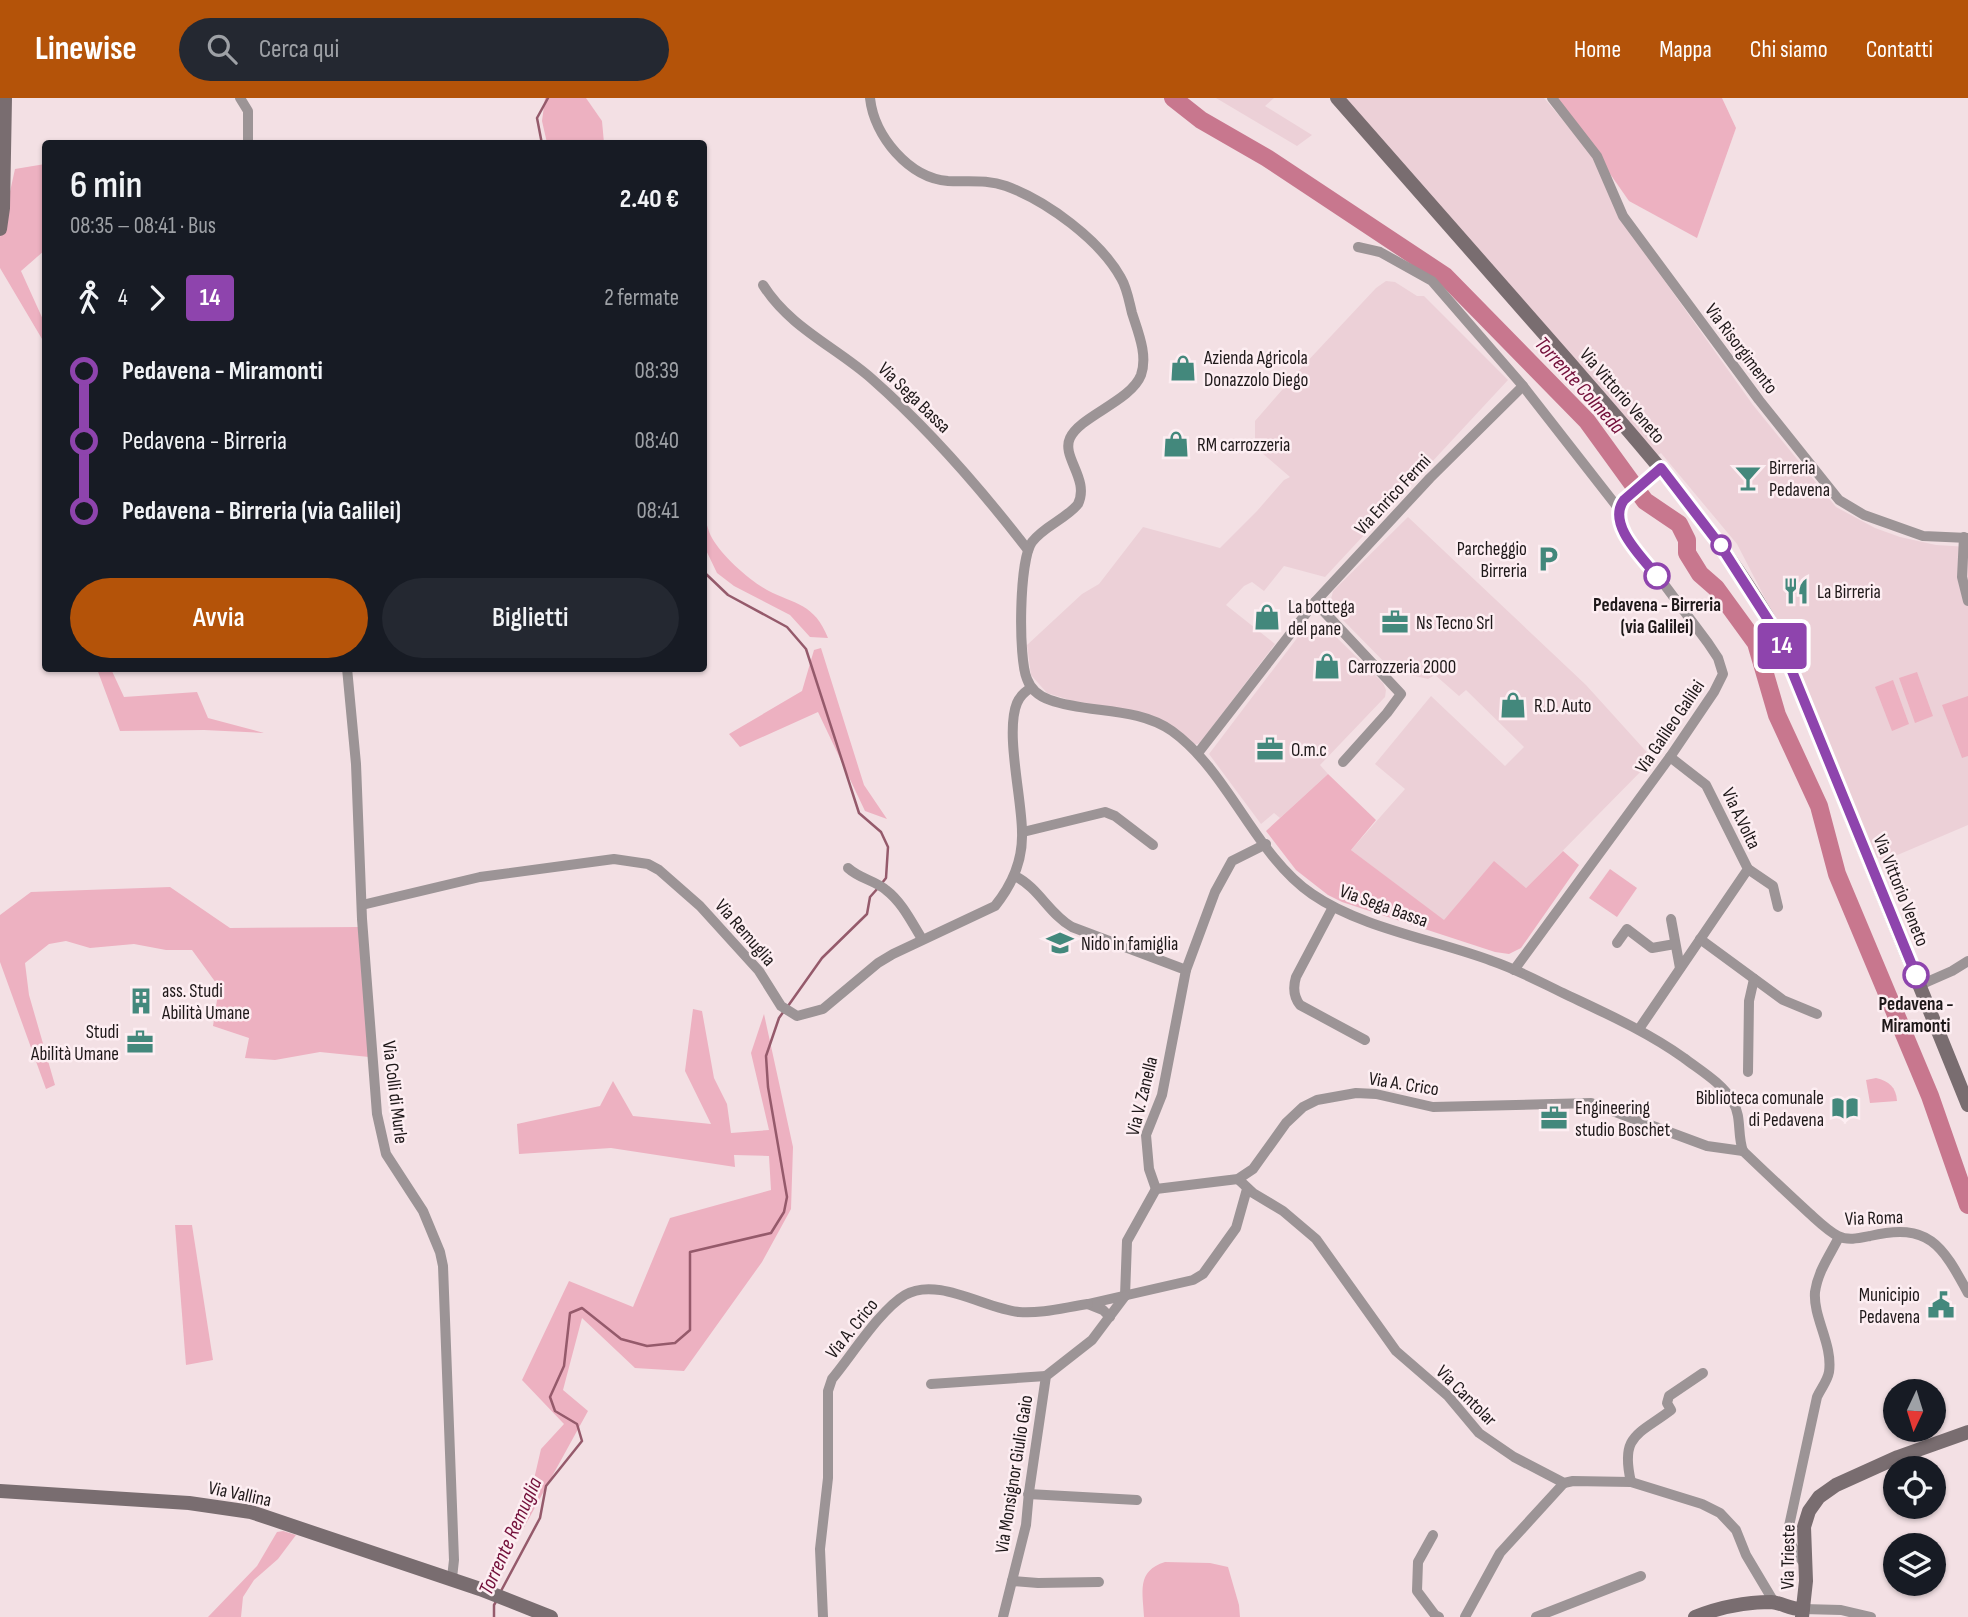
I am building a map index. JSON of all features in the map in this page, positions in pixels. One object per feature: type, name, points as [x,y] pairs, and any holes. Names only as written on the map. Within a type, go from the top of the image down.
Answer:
[{"type":"main road","points":[[0,229],[3,208],[5,98]]},
{"type":"main road","name":"Via Vittorio Veneto","points":[[1337,98],[1661,468],[1720,545],[1776,632],[1968,1105]]},
{"type":"main road","name":"Via Trieste","points":[[1803,1613],[1806,1581],[1803,1536],[1806,1518],[1813,1504],[1826,1491],[1898,1457],[1968,1432]]},
{"type":"main road","name":"Via Vallina","points":[[0,1491],[189,1503],[237,1509],[462,1583],[551,1617]]},
{"type":"main road","points":[[1695,1617],[1722,1606],[1774,1602],[1803,1613]]},
{"type":"street","points":[[240,98],[248,111],[247,140]]},
{"type":"street","points":[[870,98],[884,137],[915,170],[947,181],[992,182],[1029,196],[1080,231],[1108,259],[1123,281],[1143,348],[1141,375],[1130,390],[1071,436],[1069,450],[1082,484],[1080,500],[1075,509],[1034,539],[1028,550],[1023,580],[1022,632],[1023,669],[1031,688]]},
{"type":"street","name":"Via Risorgimento","points":[[1552,98],[1597,156],[1623,216],[1759,400],[1839,500],[1864,516],[1923,536],[1966,538]]},
{"type":"street","points":[[1358,247],[1380,252],[1432,281],[1621,505],[1661,468]]},
{"type":"street","name":"Via Sega Bassa","points":[[763,285],[774,302],[802,328],[873,380],[972,478],[1028,550]]},
{"type":"street","name":"Via Enrico Fermi","points":[[1198,753],[1315,602],[1430,478],[1523,386]]},
{"type":"street","name":"Via Galileo Galilei","points":[[1514,970],[1670,757],[1721,679],[1723,670],[1707,642],[1624,532],[1618,520],[1621,505]]},
{"type":"street","points":[[1966,538],[1962,577],[1968,601]]},
{"type":"street","points":[[1315,602],[1401,694],[1343,762]]},
{"type":"street","name":"Via Colli di Murle","points":[[347,672],[356,764],[362,905],[375,1089],[384,1147],[394,1169],[424,1211],[443,1266],[454,1560],[452,1578],[462,1583]]},
{"type":"street","name":"Via Sega Bassa","points":[[1031,688],[1038,695],[1058,703],[1155,721],[1172,731],[1198,753],[1293,879],[1333,907],[1495,961],[1639,1028],[1708,1076],[1726,1093],[1737,1111],[1743,1151]]},
{"type":"street","name":"Via Remuglia","points":[[362,905],[480,877],[614,859],[648,864],[659,870],[700,906],[759,971],[781,1006],[803,1016],[823,1009],[878,963],[922,939],[995,906],[1008,890],[1015,876],[1023,832],[1014,748],[1014,713],[1020,696],[1031,688]]},
{"type":"street","name":"Via A.Volta","points":[[1639,1028],[1748,869],[1706,785],[1670,757]]},
{"type":"street","points":[[1023,832],[1105,812],[1115,816],[1153,845]]},
{"type":"street","name":"Via V. Zanella","points":[[1156,1189],[1149,1169],[1146,1135],[1163,1095],[1186,971],[1215,892],[1231,861],[1266,844]]},
{"type":"street","points":[[848,868],[858,877],[886,890],[900,905],[922,939]]},
{"type":"street","points":[[1748,869],[1773,886],[1778,908]]},
{"type":"street","points":[[1015,876],[1039,893],[1060,918],[1072,927],[1186,971]]},
{"type":"street","points":[[1333,907],[1296,976],[1293,988],[1297,1000],[1305,1008],[1365,1040]]},
{"type":"street","points":[[1671,919],[1680,968]]},
{"type":"street","points":[[1617,943],[1627,929],[1652,948],[1675,944]]},
{"type":"street","points":[[1700,939],[1783,1000],[1817,1014]]},
{"type":"street","points":[[1920,985],[1968,961]]},
{"type":"street","points":[[1748,1072],[1749,1001],[1754,979]]},
{"type":"street","name":"Via A. Crico","points":[[1238,1179],[1253,1169],[1286,1123],[1303,1107],[1317,1100],[1366,1092],[1433,1107],[1591,1103],[1707,1146],[1743,1151]]},
{"type":"street","name":"Via Roma","points":[[1743,1151],[1839,1237],[1855,1239],[1895,1231],[1914,1233],[1944,1251],[1968,1293]]},
{"type":"street","points":[[1238,1179],[1156,1189],[1127,1241],[1125,1296],[1193,1280],[1203,1274],[1236,1228],[1247,1189]]},
{"type":"street","name":"Via Cantolar","points":[[1238,1179],[1247,1189],[1283,1211],[1316,1239],[1384,1337],[1410,1366],[1448,1396],[1479,1433],[1503,1451],[1564,1483]]},
{"type":"street","points":[[1805,1564],[1797,1557],[1792,1546],[1789,1526],[1817,1396],[1826,1384],[1829,1373],[1829,1352],[1815,1293],[1822,1265],[1839,1237]]},
{"type":"street","name":"Via A. Crico","points":[[822,1617],[820,1549],[828,1478],[828,1391],[832,1379],[885,1313],[907,1293],[930,1289],[1016,1312],[1034,1312],[1125,1296]]},
{"type":"street","name":"Via Monsignor Giulio Gaio","points":[[1003,1617],[1026,1525],[1028,1494],[1046,1376],[1086,1347],[1125,1296]]},
{"type":"street","points":[[1088,1304],[1103,1310],[1110,1317]]},
{"type":"street","points":[[1632,1482],[1627,1456],[1632,1441],[1637,1434],[1671,1410],[1667,1403],[1669,1396],[1703,1373]]},
{"type":"street","name":"Via Monsignor Giulio Gaio","points":[[931,1384],[1046,1376]]},
{"type":"street","points":[[1465,1617],[1500,1553],[1564,1483],[1573,1481],[1632,1482],[1702,1504],[1720,1513],[1736,1530],[1746,1555],[1774,1602]]},
{"type":"street","points":[[1028,1494],[1137,1500]]},
{"type":"street","points":[[1433,1535],[1418,1562],[1418,1591],[1439,1617]]},
{"type":"street","points":[[1536,1617],[1641,1576]]},
{"type":"street","points":[[1012,1581],[1099,1582]]},
{"type":"street","points":[[1803,1613],[1841,1610],[1871,1617]]},
{"type":"shaded area","points":[[545,98],[586,98],[602,121],[604,140],[546,140],[542,121]]},
{"type":"shaded area","points":[[1216,98],[1274,98],[1265,106],[1312,135],[1297,146]]},
{"type":"shaded area","name":"Birreria Pedavena","points":[[1345,98],[1544,98],[1601,165],[1659,273],[1753,405],[1836,507],[1875,528],[1900,537],[1936,545],[1968,547],[1968,825],[1881,862],[1879,857],[1875,859],[1783,633],[1737,544],[1661,453],[1657,456]]},
{"type":"shaded area","points":[[1557,98],[1722,98],[1736,128],[1697,238],[1629,201]]},
{"type":"shaded area","points":[[42,164],[42,253],[21,271],[42,317],[42,339],[0,268],[0,237],[15,169]]},
{"type":"shaded area","points":[[1386,281],[1395,282],[1417,296],[1424,296],[1508,380],[1325,577],[1284,566],[1264,591],[1252,582],[1244,586],[1226,605],[1275,644],[1200,743],[1194,745],[1165,723],[1089,706],[1047,693],[1031,675],[1027,645],[1082,594],[1099,584],[1143,527],[1220,548],[1284,480],[1290,477],[1255,447],[1255,421],[1303,366],[1376,288]]},
{"type":"shaded area","points":[[1408,517],[1586,685],[1653,759],[1526,888],[1494,862],[1444,921],[1351,850],[1405,789],[1375,764],[1431,696],[1505,766],[1524,747],[1466,690],[1459,696],[1435,675],[1428,679],[1393,671],[1338,615],[1330,603],[1333,591]]},
{"type":"shaded area","points":[[707,525],[716,545],[729,560],[760,586],[810,611],[828,638],[810,637],[790,615],[734,586],[717,573],[707,552]]},
{"type":"shaded area","points":[[1312,623],[1324,625],[1383,683],[1385,697],[1320,765],[1328,774],[1280,818],[1274,813],[1261,824],[1209,754],[1304,629]]},
{"type":"shaded area","points":[[821,648],[864,785],[887,819],[865,811],[818,712],[740,747],[729,734],[802,691],[814,650]]},
{"type":"shaded area","points":[[98,672],[112,672],[124,697],[197,692],[208,718],[264,733],[204,730],[120,731]]},
{"type":"shaded area","points":[[1917,672],[1933,716],[1915,723],[1899,678]]},
{"type":"shaded area","points":[[1893,680],[1909,724],[1892,731],[1875,687]]},
{"type":"shaded area","points":[[1968,696],[1968,756],[1962,758],[1942,705]]},
{"type":"shaded area","points":[[1328,774],[1376,820],[1351,850],[1444,920],[1494,861],[1526,888],[1563,851],[1579,865],[1521,948],[1509,954],[1495,952],[1342,902],[1328,895],[1296,870],[1266,831]]},
{"type":"shaded area","points":[[1610,869],[1637,888],[1617,917],[1589,898]]},
{"type":"shaded area","points":[[170,887],[230,928],[359,927],[369,1057],[320,1052],[275,1060],[245,1058],[249,1038],[213,1026],[219,987],[192,950],[166,950],[134,944],[90,948],[66,941],[49,944],[25,963],[29,995],[55,1085],[46,1089],[0,962],[0,915],[31,892]]},
{"type":"shaded area","points":[[693,1009],[702,1011],[714,1078],[727,1104],[731,1133],[769,1130],[751,1053],[764,1014],[793,1147],[791,1209],[762,1262],[684,1371],[635,1368],[582,1318],[563,1390],[588,1411],[522,1531],[541,1449],[564,1424],[522,1380],[569,1281],[633,1307],[670,1218],[771,1190],[769,1156],[734,1155],[735,1167],[611,1148],[519,1154],[517,1124],[600,1106],[613,1081],[633,1116],[711,1124],[685,1071]]},
{"type":"shaded area","points":[[1876,1078],[1891,1085],[1897,1101],[1870,1103],[1866,1080]]},
{"type":"shaded area","points":[[175,1225],[192,1225],[213,1360],[186,1365]]},
{"type":"shaded area","points":[[277,1532],[296,1535],[278,1559],[254,1580],[243,1597],[241,1617],[208,1617],[257,1566]]},
{"type":"shaded area","points":[[1165,1562],[1210,1563],[1228,1567],[1240,1617],[1144,1617],[1145,1577],[1149,1571]]},
{"type":"waterway","points":[[541,140],[537,118],[548,98]]},
{"type":"waterway","name":"Torrente Colmeda","points":[[1173,98],[1201,120],[1267,158],[1445,276],[1587,421],[1645,501],[1679,524],[1687,540],[1687,553],[1700,574],[1716,588],[1756,643],[1777,715],[1819,806],[1837,874],[1930,1096],[1968,1205]]},
{"type":"waterway","points":[[707,575],[728,595],[787,627],[806,649],[859,813],[881,832],[888,847],[886,878],[882,883]]},
{"type":"waterway","points":[[788,1006],[822,958],[867,914],[870,897],[878,888]]},
{"type":"waterway","name":"Torrente Remuglia","points":[[501,1591],[540,1518],[546,1486],[582,1441],[577,1424],[555,1411],[550,1397],[564,1366],[570,1313],[582,1308],[621,1339],[647,1346],[675,1343],[690,1330],[690,1252],[771,1233],[784,1212],[787,1197],[768,1087],[766,1056],[784,1011]]},
{"type":"waterway","name":"Torrente Remuglia","points":[[494,1617],[497,1600]]},
{"type":"bus line","name":"14","points":[[1657,576],[1624,532],[1618,516],[1624,500],[1661,468],[1720,545],[1776,632],[1916,975]]},
{"type":"place","name":"Azienda Agricola Donazzolo Diego","points":[[1183,368]]},
{"type":"place","name":"RM carrozzeria","points":[[1176,444]]},
{"type":"place","name":"Birreria Pedavena","points":[[1748,478]]},
{"type":"place","name":"Parcheggio Birreria","points":[[1548,559]]},
{"type":"place","name":"Pedavena - Birreria (via Galilei)","points":[[1657,576]]},
{"type":"place","name":"La Birreria","points":[[1796,591]]},
{"type":"place","name":"La bottega del pane","points":[[1267,617]]},
{"type":"place","name":"Ns Tecno Srl","points":[[1395,622]]},
{"type":"place","name":"Carrozzeria 2000","points":[[1327,666]]},
{"type":"place","name":"R.D. Auto","points":[[1513,705]]},
{"type":"place","name":"O.m.c","points":[[1270,749]]},
{"type":"place","name":"Nido in famiglia","points":[[1060,943]]},
{"type":"place","name":"Pedavena - Miramonti","points":[[1916,975]]},
{"type":"place","name":"ass. Studi Abilità Umane","points":[[141,1001]]},
{"type":"place","name":"Studi Abilità Umane","points":[[140,1042]]},
{"type":"place","name":"Biblioteca comunale di Pedavena","points":[[1845,1108]]},
{"type":"place","name":"Engineering studio Boschet","points":[[1554,1118]]},
{"type":"place","name":"Municipio Pedavena","points":[[1941,1305]]}]
